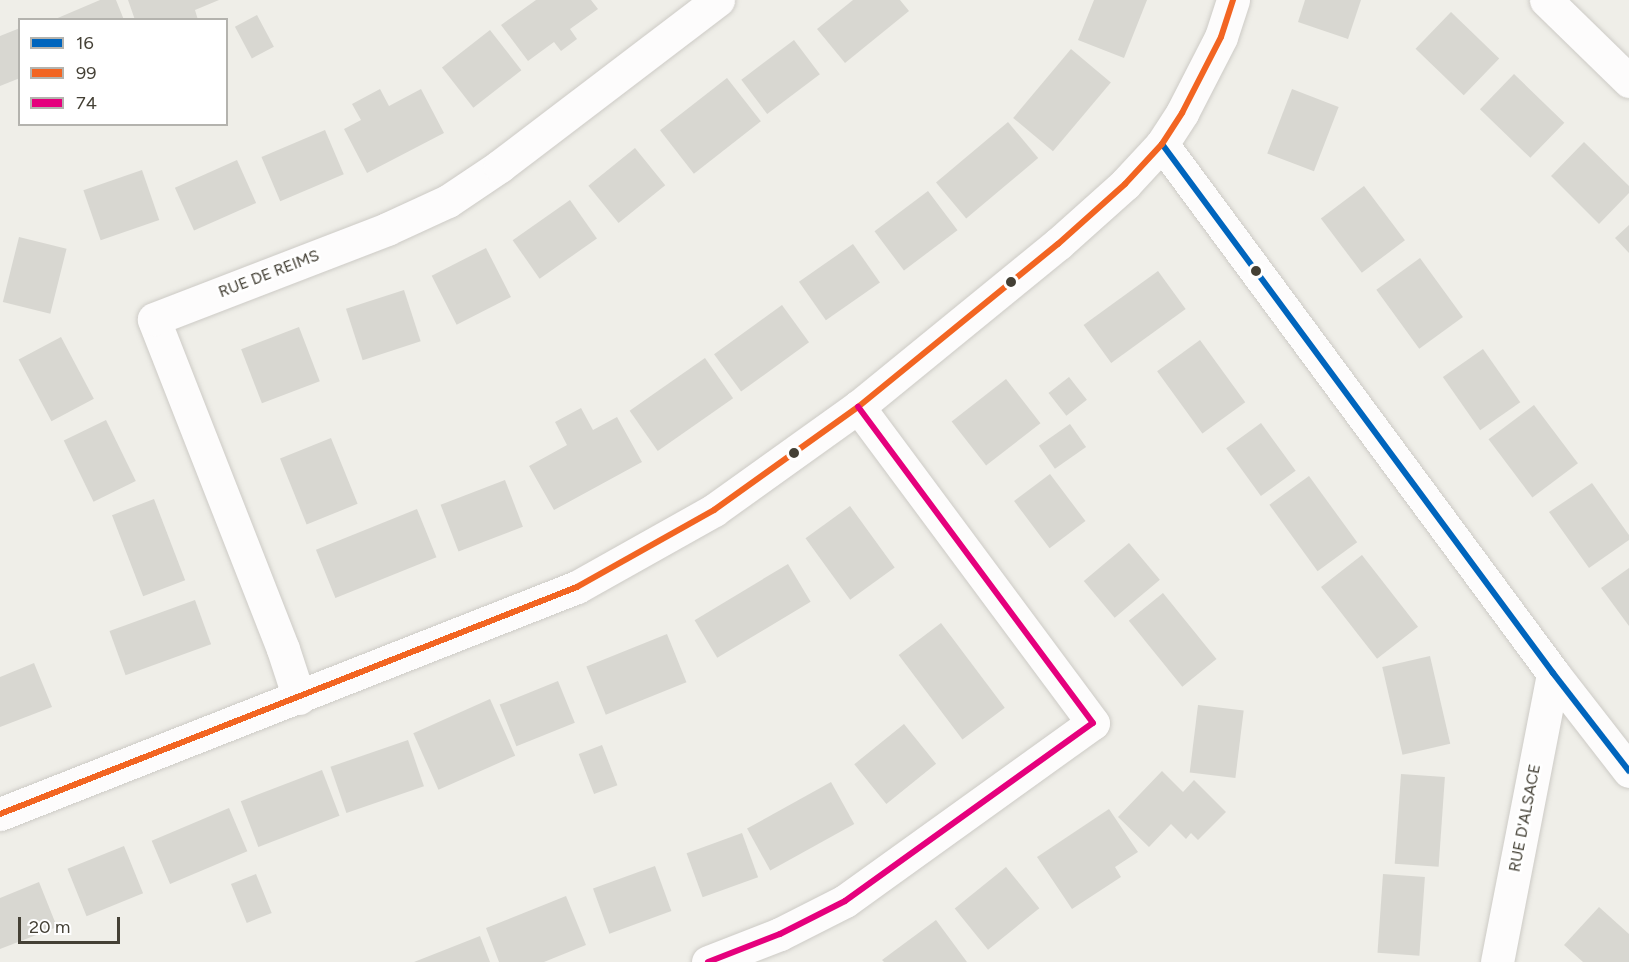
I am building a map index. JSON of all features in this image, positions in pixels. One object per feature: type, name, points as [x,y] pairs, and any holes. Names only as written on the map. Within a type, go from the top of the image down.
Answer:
[{"type":"street","name":"RUE DE REIMS","points":[[299,698],[283,649],[154,319],[387,229],[448,201],[482,179],[718,0]]},
{"type":"street","points":[[0,814],[577,587],[714,510],[858,407],[1065,238],[1125,184],[1162,144],[1201,78],[1221,37],[1233,0]]},
{"type":"street","points":[[1546,0],[1629,81]]},
{"type":"street","points":[[1162,144],[1553,673],[1629,771]]},
{"type":"street","points":[[708,962],[780,934],[845,901],[1093,723],[858,407]]},
{"type":"street","name":"RUE D'ALSACE","points":[[1497,962],[1553,673]]},
{"type":"building","points":[[100,0],[116,0],[123,18],[58,18]]},
{"type":"building","points":[[128,0],[219,0],[195,10],[197,18],[134,18]]},
{"type":"building","points":[[536,0],[591,0],[598,9],[570,29],[577,39],[561,51],[554,42],[528,61],[501,25]]},
{"type":"building","points":[[853,0],[900,0],[909,11],[845,63],[817,29]]},
{"type":"building","points":[[1094,0],[1147,0],[1124,58],[1078,40]]},
{"type":"building","points":[[1305,0],[1361,0],[1348,39],[1298,22]]},
{"type":"building","points":[[1451,12],[1499,59],[1464,95],[1416,49]]},
{"type":"building","points":[[257,15],[274,47],[252,59],[235,27]]},
{"type":"building","points":[[18,29],[18,79],[0,86],[0,36]]},
{"type":"building","points":[[490,30],[521,70],[473,108],[442,68]]},
{"type":"building","points":[[794,40],[820,74],[767,114],[741,80]]},
{"type":"building","points":[[1071,49],[1111,82],[1053,151],[1013,118]]},
{"type":"building","points":[[1514,74],[1564,123],[1530,158],[1480,109]]},
{"type":"building","points":[[727,78],[761,121],[694,174],[660,130]]},
{"type":"building","points":[[380,89],[389,106],[421,89],[444,133],[367,173],[344,129],[361,120],[352,104]]},
{"type":"building","points":[[1292,89],[1339,107],[1314,171],[1267,153]]},
{"type":"building","points":[[1008,122],[1038,158],[966,218],[936,182]]},
{"type":"building","points":[[325,130],[344,174],[280,201],[261,157]]},
{"type":"building","points":[[1584,142],[1629,186],[1629,193],[1599,224],[1551,176]]},
{"type":"building","points":[[635,148],[665,185],[619,223],[588,186]]},
{"type":"building","points":[[237,160],[256,203],[194,231],[175,188]]},
{"type":"building","points":[[142,170],[159,220],[101,240],[83,190]]},
{"type":"building","points":[[1364,186],[1405,240],[1362,273],[1321,218]]},
{"type":"building","points":[[928,191],[957,230],[904,270],[874,231]]},
{"type":"building","points":[[570,200],[597,239],[540,279],[513,240]]},
{"type":"building","points":[[1629,225],[1629,253],[1615,238]]},
{"type":"building","points":[[19,237],[67,249],[50,314],[3,302]]},
{"type":"building","points":[[853,244],[880,283],[826,320],[799,282]]},
{"type":"building","points":[[486,248],[511,297],[457,325],[432,276]]},
{"type":"building","points":[[1420,258],[1463,317],[1419,349],[1376,290]]},
{"type":"building","points":[[1158,271],[1186,309],[1111,363],[1084,325]]},
{"type":"building","points":[[404,290],[421,341],[363,360],[346,309]]},
{"type":"building","points":[[782,305],[809,342],[741,392],[714,354]]},
{"type":"building","points":[[299,327],[320,381],[262,403],[241,349]]},
{"type":"building","points":[[61,337],[94,399],[51,421],[19,360]]},
{"type":"building","points":[[1200,340],[1245,402],[1202,433],[1157,371]]},
{"type":"building","points":[[1483,349],[1520,402],[1480,430],[1443,377]]},
{"type":"building","points":[[705,358],[733,398],[658,451],[630,411]]},
{"type":"building","points":[[1069,377],[1087,400],[1066,416],[1049,393]]},
{"type":"building","points":[[1006,379],[1040,423],[986,466],[952,421]]},
{"type":"building","points":[[1534,405],[1578,463],[1532,498],[1488,439]]},
{"type":"building","points":[[581,408],[593,430],[617,417],[642,462],[554,510],[529,466],[567,445],[555,422]]},
{"type":"building","points":[[106,420],[136,481],[94,502],[64,441]]},
{"type":"building","points":[[1261,423],[1296,471],[1261,496],[1226,448]]},
{"type":"building","points":[[1070,424],[1086,447],[1055,469],[1039,446]]},
{"type":"building","points":[[331,438],[358,504],[307,524],[280,459]]},
{"type":"building","points":[[1050,474],[1086,521],[1050,548],[1014,501]]},
{"type":"building","points":[[1309,476],[1357,542],[1318,571],[1269,505]]},
{"type":"building","points":[[505,480],[523,527],[459,551],[441,505]]},
{"type":"building","points":[[1592,483],[1629,535],[1629,540],[1589,568],[1549,512]]},
{"type":"building","points":[[154,499],[185,580],[143,596],[112,515]]},
{"type":"building","points":[[850,506],[895,567],[850,600],[806,538]]},
{"type":"building","points":[[417,509],[436,557],[335,598],[316,550]]},
{"type":"building","points":[[1129,543],[1160,580],[1115,618],[1084,581]]},
{"type":"building","points":[[1362,555],[1418,627],[1377,659],[1321,587]]},
{"type":"building","points":[[788,564],[811,602],[717,658],[695,620]]},
{"type":"building","points":[[1629,568],[1629,626],[1601,588]]},
{"type":"building","points":[[1163,593],[1216,659],[1182,687],[1129,621]]},
{"type":"building","points":[[195,600],[211,644],[126,675],[109,631]]},
{"type":"building","points":[[941,623],[1005,708],[962,740],[899,655]]},
{"type":"building","points":[[667,634],[686,682],[606,715],[586,667]]},
{"type":"building","points":[[1430,656],[1450,744],[1403,755],[1382,667]]},
{"type":"building","points":[[34,663],[52,707],[0,727],[0,677]]},
{"type":"building","points":[[558,681],[575,723],[516,746],[500,705]]},
{"type":"building","points":[[490,699],[515,756],[438,790],[413,733]]},
{"type":"building","points":[[1198,705],[1244,711],[1235,778],[1190,772]]},
{"type":"building","points":[[904,724],[936,764],[886,804],[854,764]]},
{"type":"building","points":[[408,740],[424,786],[346,813],[330,767]]},
{"type":"building","points":[[602,745],[617,785],[594,794],[579,754]]},
{"type":"building","points":[[322,770],[340,816],[258,847],[241,801]]},
{"type":"building","points":[[1162,771],[1183,792],[1194,780],[1226,812],[1198,840],[1191,833],[1186,839],[1171,824],[1149,847],[1118,817]]},
{"type":"building","points":[[1401,774],[1445,777],[1439,867],[1395,864]]},
{"type":"building","points":[[831,782],[854,824],[770,871],[747,829]]},
{"type":"building","points":[[229,808],[247,851],[170,884],[152,841]]},
{"type":"building","points":[[1109,809],[1138,852],[1115,867],[1121,877],[1072,909],[1037,857]]},
{"type":"building","points":[[742,833],[758,877],[703,897],[687,853]]},
{"type":"building","points":[[124,846],[143,893],[87,916],[67,869]]},
{"type":"building","points":[[655,866],[671,911],[609,934],[593,889]]},
{"type":"building","points":[[1006,867],[1039,908],[988,950],[955,909]]},
{"type":"building","points":[[256,874],[272,913],[247,923],[231,884]]},
{"type":"building","points":[[1383,874],[1425,877],[1419,956],[1377,953]]},
{"type":"building","points":[[39,882],[57,927],[0,949],[0,898]]},
{"type":"building","points":[[566,896],[586,945],[544,962],[499,962],[486,928]]},
{"type":"building","points":[[1599,907],[1629,934],[1629,962],[1583,962],[1564,945]]},
{"type":"building","points":[[936,920],[967,962],[884,962],[882,960]]},
{"type":"building","points":[[480,936],[490,962],[414,962]]},
{"type":"transit line","name":"99","points":[[0,814],[577,587],[714,510],[858,407],[1058,244],[1125,184],[1162,144],[1182,113],[1221,37],[1233,0]]},
{"type":"transit line","name":"16","points":[[1162,144],[1553,673],[1629,771]]},
{"type":"transit line","name":"74","points":[[708,962],[780,934],[845,901],[1093,723],[858,407]]}]
